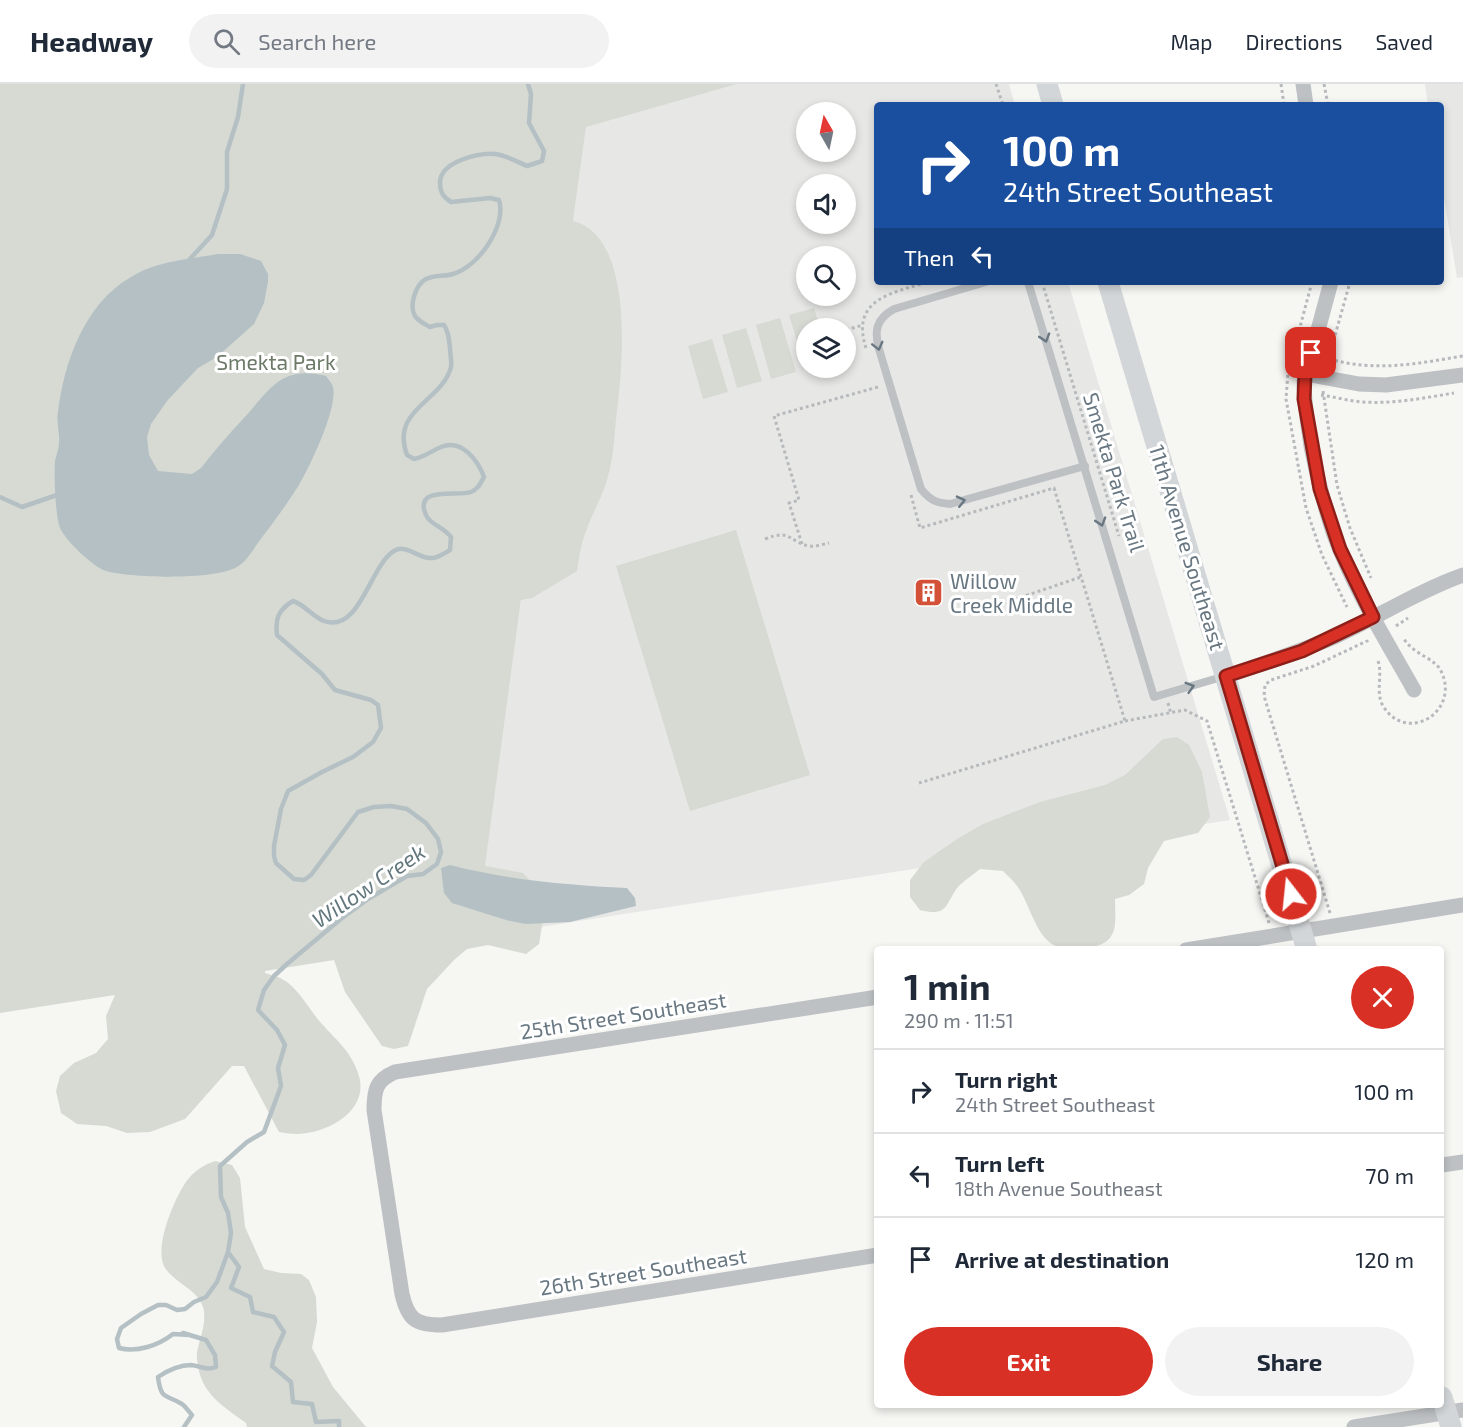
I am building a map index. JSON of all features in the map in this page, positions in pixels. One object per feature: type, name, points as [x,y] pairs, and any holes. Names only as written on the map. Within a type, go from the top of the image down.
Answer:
[{"type":"main road","points":[[1047,84],[1052,102]]},
{"type":"main road","name":"11th Avenue Southeast","points":[[1109,285],[1304,940]]},
{"type":"street","points":[[1303,84],[1306,102]]},
{"type":"street","points":[[1330,285],[1305,374],[1304,399],[1308,426],[1327,512],[1340,549],[1373,617],[1414,690]]},
{"type":"street","points":[[1305,374],[1359,384],[1386,385],[1463,375]]},
{"type":"street","points":[[1226,676],[1302,651],[1424,591],[1463,575]]},
{"type":"street","points":[[1211,946],[1273,936],[1304,940],[1335,926],[1463,905]]},
{"type":"street","name":"25th Street Southeast","points":[[416,1321],[408,1313],[402,1294],[374,1110],[376,1090],[386,1076],[408,1069],[874,998]]},
{"type":"street","points":[[1444,1165],[1463,1162]]},
{"type":"street","name":"26th Street Southeast","points":[[416,1321],[429,1325],[442,1325],[874,1256]]},
{"type":"street","points":[[1354,1427],[1450,1412]]},
{"type":"lane","points":[[975,285],[906,304],[885,314],[876,327],[876,337],[921,489],[937,503],[950,504],[1085,466]]},
{"type":"lane","points":[[1029,285],[1154,697],[1226,676]]},
{"type":"path","points":[[996,84],[1002,102]]},
{"type":"path","points":[[1281,84],[1284,102]]},
{"type":"path","points":[[1324,84],[1327,102]]},
{"type":"path","name":"Smekta Park Trail","points":[[1043,285],[1122,545]]},
{"type":"path","points":[[1286,399],[1288,372],[1311,285]]},
{"type":"path","points":[[1349,285],[1329,359],[1362,366],[1380,367],[1463,356]]},
{"type":"path","points":[[856,328],[863,326]]},
{"type":"path","points":[[802,544],[789,503],[799,500],[774,416],[878,387]]},
{"type":"path","points":[[1323,395],[1333,462],[1343,507],[1373,582]]},
{"type":"path","points":[[920,528],[1054,488],[1125,721]]},
{"type":"path","points":[[765,540],[783,535],[791,536],[802,544],[813,547],[829,543]]},
{"type":"path","points":[[992,607],[1081,577]]},
{"type":"path","points":[[1335,926],[1264,696],[1265,685],[1271,680],[1314,666],[1367,641]]},
{"type":"path","points":[[920,783],[1125,721],[1185,710],[1206,721],[1273,936]]},
{"type":"shaded area","points":[[737,84],[1009,84],[1014,102],[874,102],[874,285],[1069,285],[1230,820],[475,937],[586,126]]},
{"type":"shaded area","points":[[1425,84],[1463,84],[1463,277],[1457,278],[1444,198],[1444,102],[1428,102]]},
{"type":"shaded area","points":[[218,254],[240,254],[261,261],[268,274],[264,303],[254,324],[217,357],[198,368],[167,401],[151,424],[147,437],[149,455],[158,471],[192,474],[201,468],[269,390],[287,377],[297,374],[310,373],[326,376],[331,383],[333,396],[327,422],[299,485],[246,560],[240,565],[214,574],[175,577],[106,571],[87,559],[68,540],[60,528],[57,514],[55,461],[59,448],[58,416],[65,373],[79,336],[89,318],[115,288],[152,267]]},
{"type":"shaded area","points":[[450,865],[538,881],[627,888],[635,898],[636,906],[570,922],[526,924],[506,920],[452,903],[444,893],[441,868]]},
{"type":"green space","name":"Smekta Park","points":[[0,84],[737,84],[586,127],[573,221],[592,231],[606,249],[615,273],[620,300],[622,357],[613,452],[605,486],[583,540],[577,571],[532,598],[521,600],[485,866],[523,873],[534,885],[543,919],[539,944],[526,954],[488,945],[467,949],[427,989],[408,1046],[394,1049],[382,1046],[345,992],[334,960],[265,971],[294,988],[343,1047],[359,1076],[358,1100],[352,1109],[344,1118],[310,1133],[279,1132],[244,1066],[232,1066],[185,1119],[150,1132],[127,1133],[106,1126],[77,1124],[61,1113],[56,1091],[60,1076],[74,1063],[96,1053],[108,1039],[106,1016],[115,995],[0,1013]]},
{"type":"green space","points":[[814,308],[817,318],[796,318],[796,338],[789,315]]},
{"type":"green space","points":[[780,318],[796,372],[771,379],[756,325]]},
{"type":"green space","points":[[746,328],[762,381],[737,388],[722,335]]},
{"type":"green space","points":[[712,339],[728,392],[703,399],[688,346]]},
{"type":"green space","points":[[736,530],[810,775],[690,811],[616,566]]},
{"type":"green space","points":[[1177,737],[1189,745],[1202,772],[1210,817],[1198,833],[1164,841],[1148,868],[1144,884],[1129,895],[1115,899],[1114,929],[1108,940],[1102,944],[1057,946],[1052,944],[1038,929],[1019,889],[1003,871],[980,869],[959,885],[941,911],[920,910],[910,897],[910,880],[924,862],[957,839],[983,824],[1040,802],[1105,785],[1125,775],[1163,739]]},
{"type":"green space","points":[[215,1161],[232,1165],[240,1178],[245,1227],[264,1269],[301,1274],[309,1280],[316,1297],[317,1322],[312,1348],[333,1387],[366,1427],[247,1427],[246,1423],[215,1399],[204,1384],[200,1376],[197,1357],[204,1322],[203,1307],[196,1296],[165,1268],[162,1249],[166,1224],[181,1190],[195,1172]]},
{"type":"waterway","points":[[190,259],[212,235],[227,189],[227,152],[238,117],[243,84]]},
{"type":"waterway","name":"Willow Creek","points":[[184,1427],[192,1415],[182,1404],[165,1396],[159,1385],[158,1377],[182,1366],[191,1365],[209,1369],[216,1367],[215,1355],[206,1340],[183,1333],[190,1335],[173,1334],[155,1345],[140,1349],[126,1349],[119,1348],[117,1339],[121,1328],[141,1314],[158,1305],[166,1305],[177,1310],[185,1309],[206,1297],[217,1282],[228,1252],[231,1233],[228,1213],[221,1197],[220,1166],[247,1142],[264,1132],[281,1086],[278,1068],[285,1045],[277,1030],[258,1010],[264,990],[274,976],[342,918],[368,899],[407,876],[423,874],[437,864],[441,852],[438,839],[426,823],[407,809],[391,806],[374,807],[358,812],[311,875],[304,880],[294,879],[276,863],[274,846],[281,809],[288,791],[353,757],[373,742],[381,728],[378,705],[371,700],[335,690],[322,674],[277,635],[277,620],[281,611],[293,601],[324,621],[336,622],[347,618],[364,596],[378,570],[394,551],[404,549],[423,557],[433,558],[450,550],[451,537],[426,515],[424,506],[426,499],[439,494],[471,492],[477,488],[484,477],[473,458],[462,448],[456,446],[441,447],[414,459],[407,455],[404,439],[405,427],[411,416],[446,379],[451,367],[446,328],[444,325],[430,327],[420,321],[413,312],[413,301],[416,291],[426,279],[453,274],[472,263],[488,244],[499,222],[499,200],[490,198],[451,202],[446,198],[441,191],[440,182],[447,169],[462,160],[488,154],[503,156],[527,166],[542,161],[544,151],[529,123],[531,94],[528,84]]},
{"type":"waterway","points":[[0,497],[22,507],[57,495]]},
{"type":"waterway","points":[[228,1252],[239,1267],[231,1288],[250,1297],[253,1312],[274,1317],[284,1332],[275,1352],[272,1366],[291,1382],[293,1402],[312,1404],[316,1422],[339,1421],[339,1427]]},
{"type":"place","name":"Willow Creek Middle","points":[[929,592]]},
{"type":"route","points":[[1291,894],[1226,676],[1302,651],[1373,617],[1334,536],[1320,489],[1304,399],[1305,374],[1311,353]]}]
